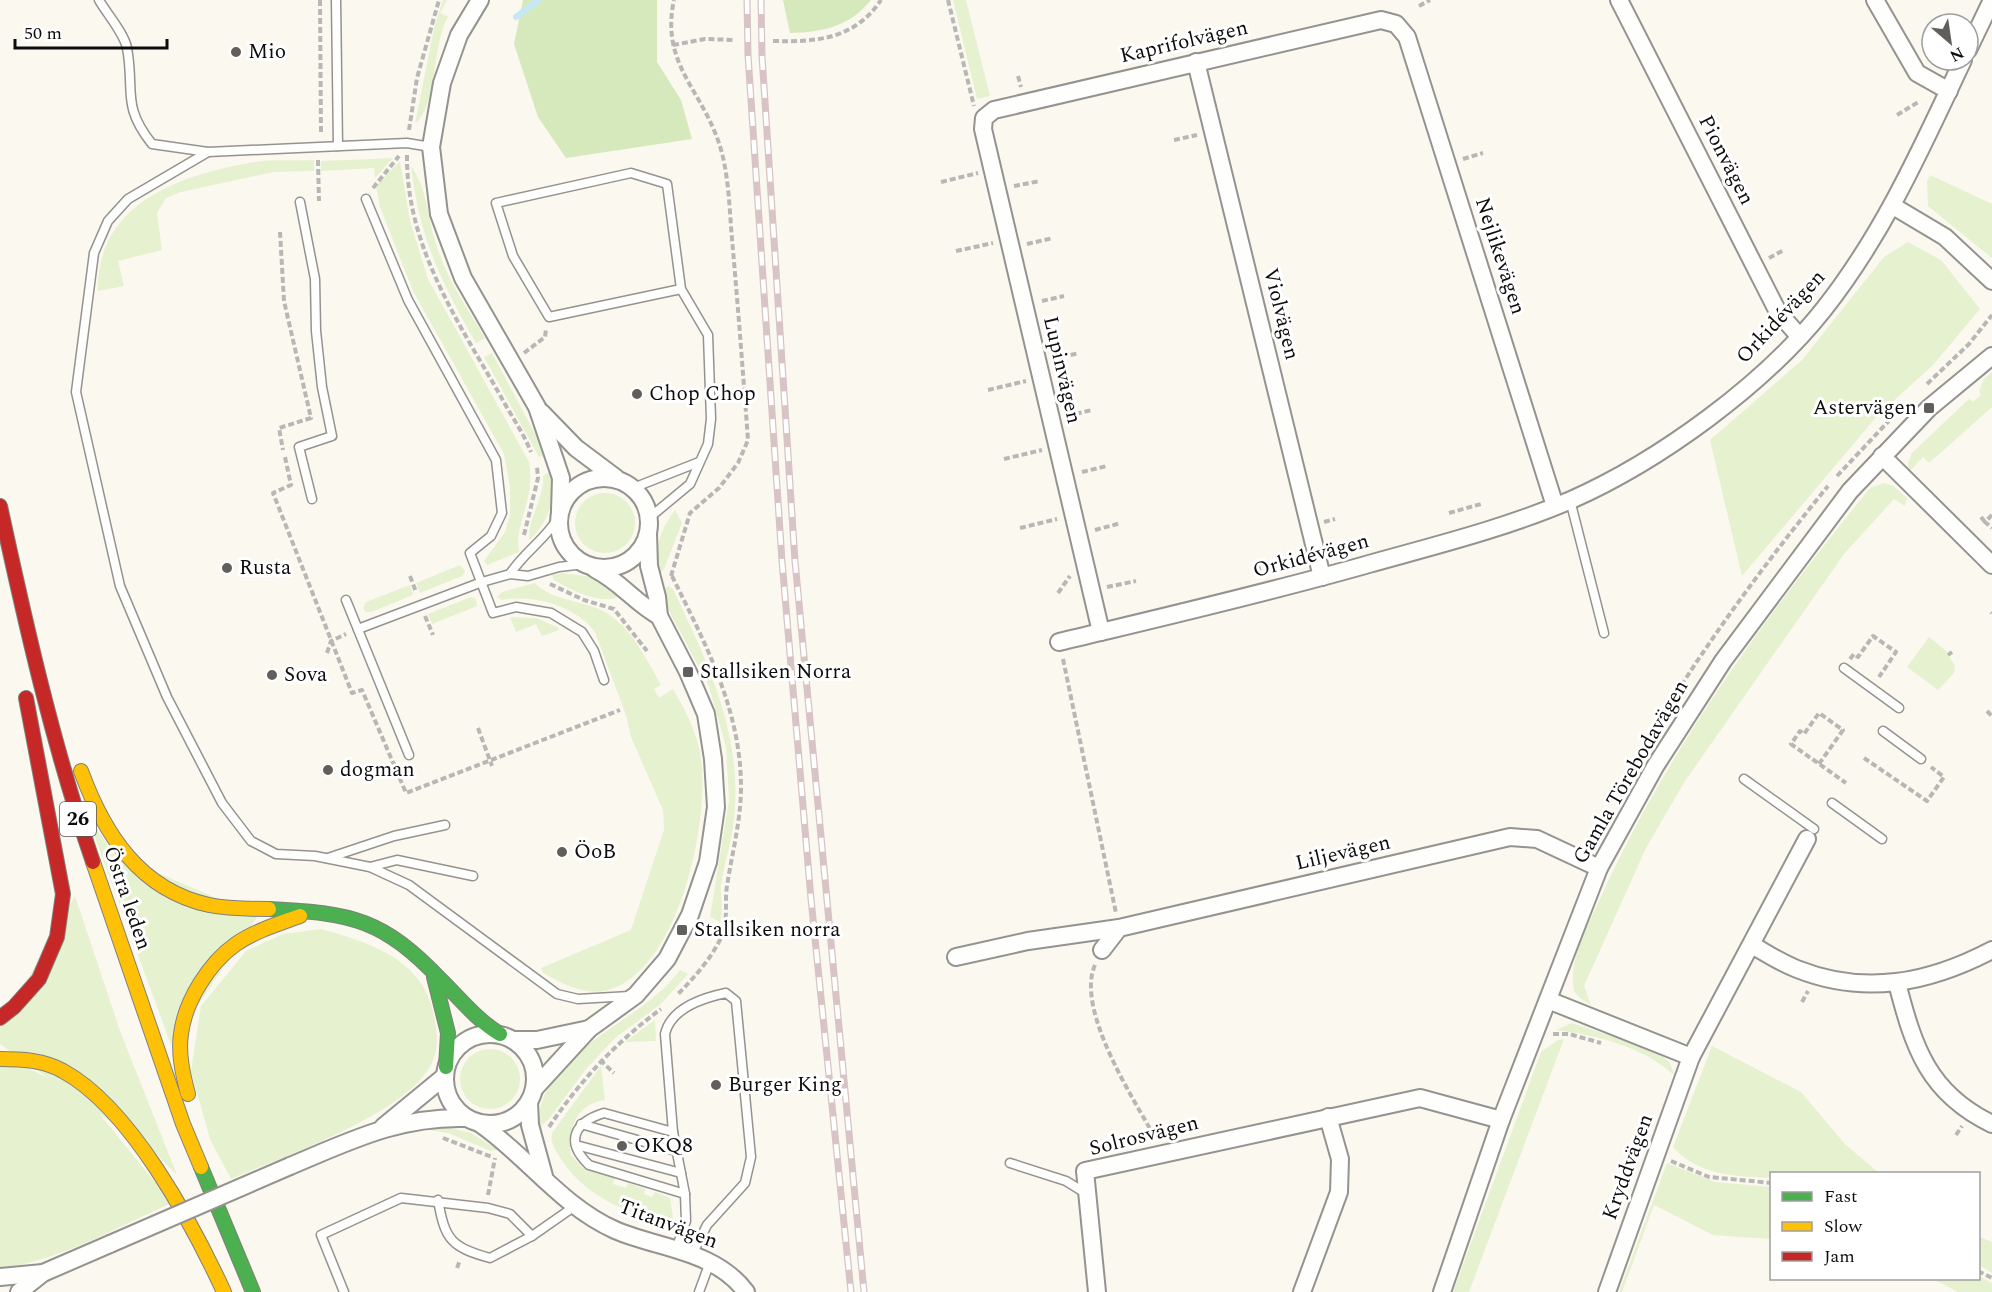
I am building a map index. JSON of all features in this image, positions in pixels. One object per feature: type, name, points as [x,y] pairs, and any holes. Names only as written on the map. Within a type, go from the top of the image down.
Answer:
[{"type":"highway","name":"Östra leden","points":[[0,506],[34,661],[71,800],[183,1124],[254,1292]]},
{"type":"highway","points":[[4,527],[64,718]]},
{"type":"highway","name":"26","points":[[0,1018],[14,1007],[39,979],[57,937],[63,894],[35,760],[25,687],[65,825]]},
{"type":"highway","points":[[75,752],[86,786],[110,836],[135,868],[162,890],[209,905],[312,912],[367,922],[396,938],[484,1024],[507,1037]]},
{"type":"highway","name":"Östra leden","points":[[73,847],[100,926]]},
{"type":"highway","points":[[265,1292],[207,1154],[191,1106],[182,1069],[181,1032],[207,974],[229,950],[258,932],[312,912]]},
{"type":"highway","points":[[433,973],[448,1033],[445,1071]]},
{"type":"highway","points":[[0,1059],[32,1059],[69,1074],[114,1114],[150,1161],[211,1261],[224,1292]]},
{"type":"highway","points":[[182,1158],[240,1292]]},
{"type":"street","points":[[480,0],[459,35],[442,83],[431,147],[439,214],[463,278],[537,407],[561,478],[559,514],[564,545],[588,566],[616,579],[643,607],[658,616]]},
{"type":"street","name":"Pionvägen","points":[[1619,0],[1778,312],[1799,336]]},
{"type":"street","points":[[1875,0],[1917,73],[1949,91]]},
{"type":"street","points":[[1980,25],[1992,0]]},
{"type":"street","name":"Kaprifolvägen","points":[[984,118],[994,110],[1196,62],[1381,20],[1396,24]]},
{"type":"street","name":"Nejlikevägen","points":[[1396,24],[1407,37],[1563,503]]},
{"type":"street","name":"Violvägen","points":[[1196,62],[1322,577]]},
{"type":"street","name":"Orkidévägen","points":[[1059,642],[1322,577],[1484,532],[1563,503],[1652,456],[1750,384],[1823,310],[1862,257],[1893,206],[1958,72]]},
{"type":"street","name":"Lupinvägen","points":[[984,118],[983,129],[1101,632]]},
{"type":"street","points":[[1893,206],[1945,237],[1992,281]]},
{"type":"street","name":"Gamla Törebodavägen","points":[[1442,1292],[1501,1120],[1599,868],[1656,765],[1723,661],[1795,561],[1882,456],[1929,408],[1992,356]]},
{"type":"street","points":[[19,1292],[43,1273],[381,1128],[440,1117],[493,1124],[507,1121],[519,1113],[589,1029],[636,995],[667,959],[690,915],[708,862],[716,807],[713,759],[706,714],[688,672],[658,616],[657,597],[649,566],[647,507],[633,488],[616,479],[576,448],[537,407]]},
{"type":"street","points":[[1882,456],[1992,565]]},
{"type":"street","points":[[559,514],[566,497],[576,487],[588,480],[602,477],[616,479]]},
{"type":"street","points":[[588,566],[614,567],[633,558],[643,547],[649,526]]},
{"type":"street","name":"Kryddvägen","points":[[1607,1292],[1691,1058],[1811,834]]},
{"type":"street","name":"Liljevägen","points":[[956,957],[1028,941],[1119,928],[1510,837],[1537,839],[1599,868]]},
{"type":"street","points":[[1102,950],[1119,928]]},
{"type":"street","points":[[1752,945],[1796,969],[1858,984],[1897,983],[1928,978],[1992,950]]},
{"type":"street","points":[[1897,983],[1907,1020],[1924,1065],[1945,1093],[1970,1113],[1992,1124]]},
{"type":"street","points":[[1548,1000],[1691,1058]]},
{"type":"street","points":[[381,1128],[445,1071],[456,1049],[466,1040],[479,1035],[537,1040],[589,1029]]},
{"type":"street","points":[[507,1037],[524,1049],[532,1061],[531,1096]]},
{"type":"street","points":[[445,1071],[450,1100],[472,1120]]},
{"type":"street","name":"Titanvägen","points":[[531,1096],[533,1141],[544,1176]]},
{"type":"street","name":"Solrosvägen","points":[[1098,1292],[1085,1171],[1420,1098],[1501,1120]]},
{"type":"street","points":[[1302,1292],[1339,1192],[1340,1159],[1328,1117]]},
{"type":"street","name":"Titanvägen","points":[[472,1120],[500,1137],[523,1161],[544,1176],[575,1206],[615,1230],[711,1262],[746,1292]]},
{"type":"street","points":[[0,1277],[43,1273]]},
{"type":"lane","points":[[99,0],[127,46],[130,97],[136,124],[152,144],[208,152],[407,143],[431,147]]},
{"type":"lane","points":[[336,0],[338,146]]},
{"type":"lane","points":[[208,152],[128,199],[108,221],[94,253],[76,393],[120,586],[166,697],[222,803],[251,841],[276,854],[328,858],[370,867],[409,885],[557,994],[578,999],[636,995]]},
{"type":"lane","points":[[649,526],[690,484],[708,444],[711,419],[708,335],[681,289],[667,184],[632,173],[496,203],[513,256],[549,317],[681,289]]},
{"type":"lane","points":[[366,199],[408,300],[496,460],[502,513],[491,536],[470,553],[493,613],[516,607],[551,613],[582,632],[594,651],[604,680]]},
{"type":"lane","points":[[300,201],[315,279],[316,331],[322,387],[332,436],[299,447],[312,499]]},
{"type":"lane","points":[[633,488],[699,462]]},
{"type":"lane","points":[[1563,503],[1604,633]]},
{"type":"lane","points":[[510,574],[519,560],[548,536],[559,514]]},
{"type":"lane","points":[[358,629],[482,582],[510,574],[528,576],[559,567],[588,566]]},
{"type":"lane","points":[[346,600],[410,755]]},
{"type":"lane","points":[[1844,668],[1899,708]]},
{"type":"lane","points":[[1883,731],[1921,759]]},
{"type":"lane","points":[[1744,779],[1811,834]]},
{"type":"lane","points":[[1832,803],[1882,839]]},
{"type":"lane","points":[[328,858],[394,836],[445,825]]},
{"type":"lane","points":[[370,867],[397,860],[473,876]]},
{"type":"lane","points":[[676,1249],[686,1221],[685,1194],[673,1132],[665,1034],[667,1024],[682,1010],[705,997],[726,993],[736,1001],[751,1157],[745,1183],[707,1225],[692,1255]]},
{"type":"lane","points":[[673,1132],[604,1113],[581,1124],[575,1134],[579,1155],[588,1165],[685,1194]]},
{"type":"lane","points":[[581,1124],[676,1151]]},
{"type":"lane","points":[[576,1145],[681,1173]]},
{"type":"lane","points":[[1010,1163],[1066,1181],[1088,1194]]},
{"type":"lane","points":[[344,1292],[321,1235],[401,1198],[438,1200],[510,1214],[532,1236]]},
{"type":"lane","points":[[438,1200],[443,1229],[464,1251],[490,1258],[532,1236],[575,1206]]},
{"type":"lane","points":[[699,1292],[711,1262]]},
{"type":"path","points":[[320,0],[321,130]]},
{"type":"path","points":[[409,129],[417,78],[439,0]]},
{"type":"path","points":[[665,579],[672,576],[672,566],[690,513],[719,488],[738,463],[748,440],[727,185],[718,139],[707,114],[681,71],[673,45],[674,0]]},
{"type":"path","points":[[773,41],[815,42],[842,33],[857,24],[881,0]]},
{"type":"path","points":[[948,0],[974,105],[984,118]]},
{"type":"path","points":[[1419,6],[1430,0]]},
{"type":"path","points":[[673,45],[705,39],[735,40]]},
{"type":"path","points":[[1897,115],[1920,101]]},
{"type":"path","points":[[1174,140],[1202,134]]},
{"type":"path","points":[[1458,160],[1483,153]]},
{"type":"path","points":[[376,183],[395,162]]},
{"type":"path","points":[[318,163],[319,201]]},
{"type":"path","points":[[407,163],[415,222],[427,260],[537,466],[538,478],[524,535],[525,544]]},
{"type":"path","points":[[940,182],[981,172]]},
{"type":"path","points":[[1007,188],[1040,181]]},
{"type":"path","points":[[1489,229],[1502,260]]},
{"type":"path","points":[[280,232],[284,301],[311,418],[279,428],[291,485],[273,494],[352,693],[362,690],[406,793],[620,710]]},
{"type":"path","points":[[1021,245],[1053,238]]},
{"type":"path","points":[[956,251],[997,242]]},
{"type":"path","points":[[1764,261],[1784,250]]},
{"type":"path","points":[[1034,303],[1064,296]]},
{"type":"path","points":[[529,362],[524,353],[545,337],[549,317]]},
{"type":"path","points":[[1048,360],[1078,353]]},
{"type":"path","points":[[988,390],[1030,381]]},
{"type":"path","points":[[1061,417],[1092,410]]},
{"type":"path","points":[[1004,459],[1046,449]]},
{"type":"path","points":[[1074,474],[1107,466]]},
{"type":"path","points":[[683,503],[690,513]]},
{"type":"path","points":[[1449,513],[1481,504]]},
{"type":"path","points":[[1985,522],[1992,515]]},
{"type":"path","points":[[275,520],[282,516]]},
{"type":"path","points":[[1981,517],[1992,528]]},
{"type":"path","points":[[1020,528],[1062,518]]},
{"type":"path","points":[[1088,531],[1120,523]]},
{"type":"path","points":[[1258,565],[1262,577]]},
{"type":"path","points":[[1058,593],[1074,571]]},
{"type":"path","points":[[546,579],[551,585],[562,590],[614,609],[647,651]]},
{"type":"path","points":[[1101,588],[1136,581]]},
{"type":"path","points":[[327,653],[331,641],[358,629]]},
{"type":"path","points":[[1844,668],[1854,654],[1858,657],[1872,636],[1896,652],[1872,687]]},
{"type":"path","points":[[1059,642],[1119,928]]},
{"type":"path","points":[[1987,711],[1992,716]]},
{"type":"path","points":[[1819,764],[1843,730],[1819,713],[1804,734],[1800,731],[1791,744],[1819,764],[1846,783]]},
{"type":"path","points":[[478,729],[492,766]]},
{"type":"path","points":[[1864,759],[1927,801],[1944,777],[1921,759]]},
{"type":"path","points":[[1102,950],[1089,977],[1103,1043],[1164,1153]]},
{"type":"path","points":[[1551,1034],[1569,1034],[1611,1046]]},
{"type":"path","points":[[600,1060],[614,1073]]},
{"type":"path","points":[[441,1137],[495,1158],[505,1155]]},
{"type":"path","points":[[1657,1155],[1709,1177],[1770,1183]]},
{"type":"path","points":[[488,1208],[489,1179],[495,1158]]},
{"type":"green space","points":[[443,0],[447,0],[440,13],[448,17],[439,43],[432,89],[423,115],[415,124],[434,28]]},
{"type":"green space","points":[[523,0],[657,0],[657,62],[681,100],[692,139],[566,158],[538,117],[514,44]]},
{"type":"green space","points":[[783,0],[871,0],[854,16],[835,26],[790,33]]},
{"type":"green space","points":[[953,0],[966,0],[990,96],[977,99]]},
{"type":"green space","points":[[393,158],[375,178],[374,168],[321,171],[321,161]]},
{"type":"green space","points":[[314,160],[314,171],[274,172],[181,192],[166,198],[157,213],[162,250],[118,261],[124,286],[98,291],[101,261],[111,235],[128,215],[148,198],[173,185],[227,167],[262,161]]},
{"type":"green space","points":[[400,161],[410,221],[428,279],[529,462],[530,488],[519,531],[519,552],[487,565],[484,561],[505,532],[510,515],[510,487],[504,454],[413,291],[380,207],[376,186]]},
{"type":"green space","points":[[411,166],[421,184],[433,234],[445,269],[485,338],[476,343],[452,300],[433,258],[420,215]]},
{"type":"green space","points":[[1930,175],[1992,204],[1992,258],[1928,206],[1927,181]]},
{"type":"green space","points":[[1908,242],[1941,260],[1980,309],[1933,365],[1878,415],[1742,576],[1710,440],[1802,360],[1884,257]]},
{"type":"green space","points":[[492,353],[546,454],[539,457],[484,357]]},
{"type":"green space","points":[[1992,372],[1992,407],[1929,463],[1923,457],[1909,472],[1908,463],[1912,453],[1969,399],[1973,402],[1981,395],[1979,391],[1984,379]]},
{"type":"green space","points":[[552,470],[553,499],[547,516],[530,540],[530,526],[541,493],[543,476]]},
{"type":"green space","points":[[1884,483],[1893,486],[1907,498],[1905,506],[1894,499],[1844,554],[1685,781],[1646,848],[1584,986],[1591,1005],[1574,991],[1576,955],[1601,897],[1657,788],[1722,684],[1794,584],[1870,488]]},
{"type":"green space","points":[[605,493],[622,498],[630,506],[635,523],[630,540],[622,548],[605,553],[588,548],[580,540],[575,523],[580,506],[588,498]]},
{"type":"green space","points":[[675,510],[682,523],[664,569],[656,576],[659,541]]},
{"type":"green space","points":[[460,565],[465,571],[462,576],[420,593],[416,583]]},
{"type":"green space","points":[[562,573],[592,577],[620,596],[604,599],[578,592],[554,580],[552,575]]},
{"type":"green space","points":[[535,583],[558,597],[603,611],[613,617],[630,634],[661,685],[654,689],[659,698],[673,689],[692,727],[700,752],[701,813],[686,888],[672,923],[654,954],[633,977],[608,990],[591,991],[574,988],[543,973],[541,968],[631,930],[664,830],[663,810],[631,737],[626,715],[595,632],[587,623],[565,608],[540,600],[502,600],[497,597],[502,592]]},
{"type":"green space","points":[[410,585],[413,595],[371,612],[366,612],[363,608],[366,602]]},
{"type":"green space","points":[[668,586],[673,589],[710,672],[728,729],[733,758],[734,819],[721,886],[720,922],[710,917],[729,800],[726,747],[709,686],[667,607],[662,591]]},
{"type":"green space","points":[[471,597],[476,599],[477,606],[432,624],[428,614]]},
{"type":"green space","points":[[510,617],[536,618],[559,628],[557,631],[542,636],[536,624],[516,632]]},
{"type":"green space","points":[[1929,637],[1946,651],[1955,666],[1954,673],[1938,690],[1907,667]]},
{"type":"green space","points":[[84,807],[112,853],[258,916],[171,1045]]},
{"type":"green space","points":[[75,896],[120,1031],[177,1175],[155,1153],[0,1044],[0,1028]]},
{"type":"green space","points":[[321,929],[356,940],[390,955],[417,978],[427,993],[433,1011],[437,1042],[433,1060],[421,1079],[374,1115],[344,1131],[231,1179],[210,1139],[191,1071],[201,1006],[246,951],[283,934]]},
{"type":"green space","points":[[680,970],[688,974],[661,1004],[615,1038],[586,1069],[549,1119],[538,1129],[542,1101],[555,1078],[572,1058],[662,990]]},
{"type":"green space","points":[[655,1020],[656,1041],[625,1042]]},
{"type":"green space","points":[[1572,1023],[1656,1051],[1670,1063],[1674,1075],[1649,1057],[1619,1044],[1587,1035],[1556,1030]]},
{"type":"green space","points":[[1564,1039],[1469,1292],[1453,1292],[1541,1052],[1558,1040]]},
{"type":"green space","points":[[1712,1046],[1801,1092],[1845,1144],[1878,1172],[1770,1172],[1770,1178],[1731,1175],[1694,1164],[1673,1147]]},
{"type":"green space","points":[[490,1049],[511,1058],[520,1079],[511,1100],[490,1109],[469,1100],[460,1079],[469,1058]]},
{"type":"green space","points":[[0,1065],[25,1067],[84,1095],[172,1203],[66,1250],[22,1265],[0,1269]]},
{"type":"green space","points":[[601,1066],[605,1100],[587,1106],[576,1119],[571,1136],[571,1155],[583,1168],[615,1178],[613,1184],[626,1188],[628,1183],[645,1189],[644,1194],[652,1197],[655,1192],[670,1198],[673,1217],[671,1225],[624,1209],[596,1194],[571,1173],[554,1147],[552,1133]]},
{"type":"green space","points":[[438,1125],[471,1133],[498,1150],[491,1151],[448,1133],[418,1128]]},
{"type":"green space","points":[[1667,1163],[1715,1182],[1770,1187],[1770,1239],[1713,1235],[1654,1205],[1622,1292],[1619,1292]]},
{"type":"green space","points":[[1980,1237],[1992,1242],[1992,1273],[1980,1266]]},
{"type":"green space","points":[[1980,1277],[1992,1283],[1992,1292],[1958,1292],[1935,1280],[1980,1280]]},
{"type":"waterway","points":[[516,17],[539,0]]},
{"type":"railway","points":[[747,0],[748,55],[782,561],[811,899],[851,1292]]},
{"type":"railway","points":[[761,0],[762,56],[795,561],[864,1292]]},
{"type":"traffic: fast","points":[[269,909],[345,917],[383,932],[421,960],[477,1016],[500,1034]]},
{"type":"traffic: fast","points":[[434,977],[448,1033],[446,1067]]},
{"type":"traffic: fast","points":[[201,1167],[253,1292]]},
{"type":"traffic: slow","points":[[81,771],[90,794],[113,837],[144,873],[163,887],[185,898],[209,905],[269,909]]},
{"type":"traffic: slow","points":[[93,862],[183,1124],[201,1167]]},
{"type":"traffic: slow","points":[[188,1094],[180,1042],[187,1009],[200,984],[217,961],[243,939],[300,916]]},
{"type":"traffic: slow","points":[[0,1059],[32,1061],[56,1067],[88,1088],[112,1111],[135,1139],[177,1202],[224,1292]]},
{"type":"traffic: jam","points":[[0,506],[30,641],[53,730],[93,862]]},
{"type":"traffic: jam","points":[[0,1018],[14,1007],[39,979],[57,937],[63,894],[26,698]]},
{"type":"place","name":"Mio","points":[[236,52]]},
{"type":"place","name":"Chop Chop","points":[[637,394]]},
{"type":"place","name":"Astervägen","points":[[1929,408]]},
{"type":"place","name":"Rusta","points":[[227,568]]},
{"type":"place","name":"Stallsiken Norra","points":[[688,672]]},
{"type":"place","name":"Sova","points":[[272,675]]},
{"type":"place","name":"dogman","points":[[328,770]]},
{"type":"place","name":"ÖoB","points":[[562,852]]},
{"type":"place","name":"Stallsiken norra","points":[[682,930]]},
{"type":"place","name":"Burger King","points":[[716,1085]]},
{"type":"place","name":"OKQ8","points":[[622,1146]]}]
